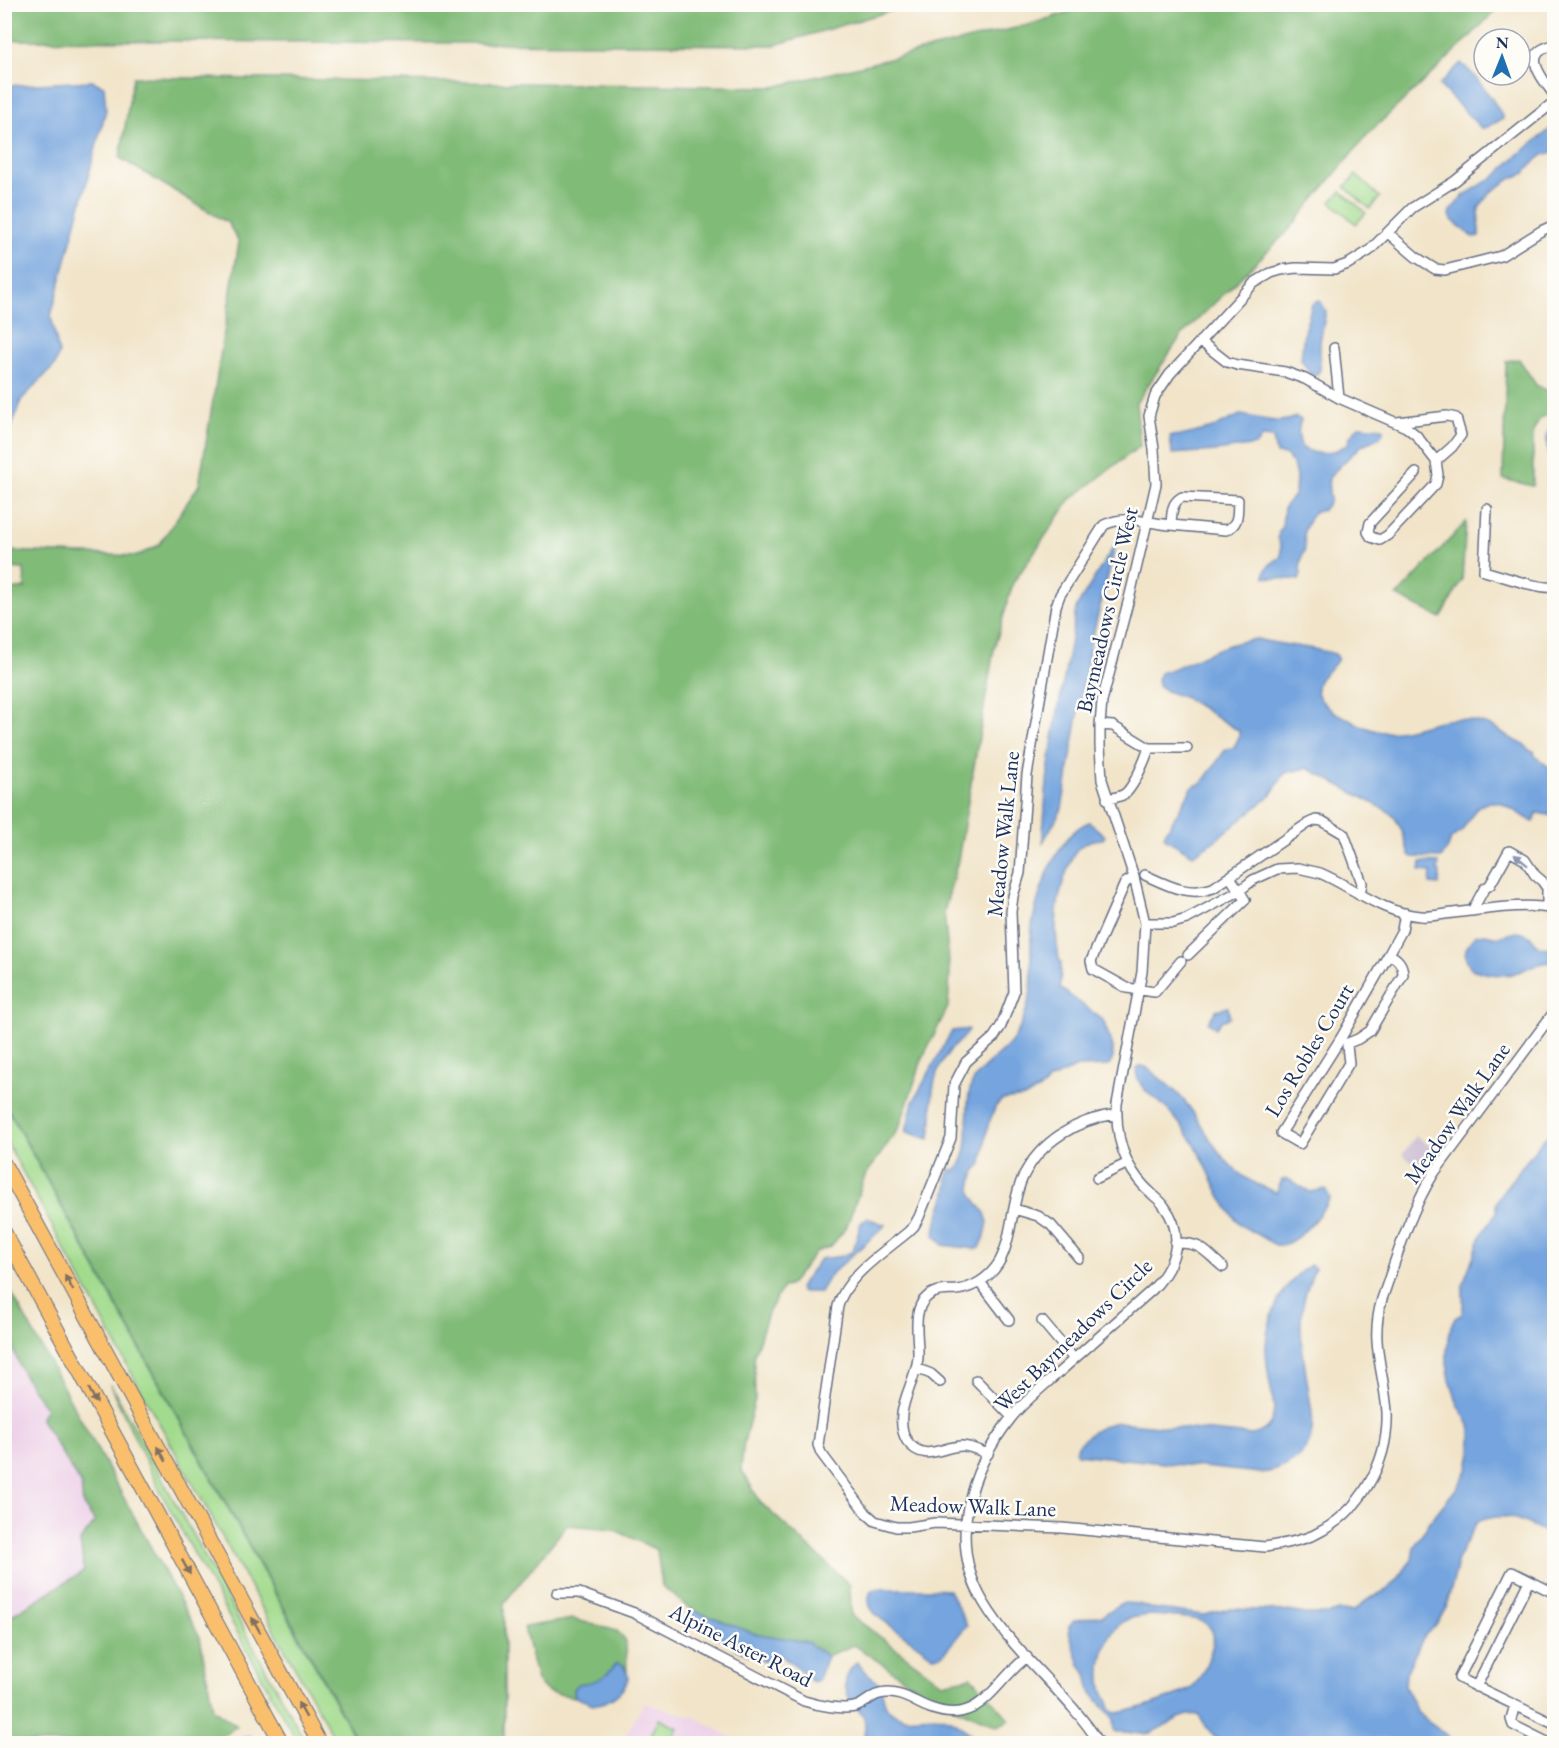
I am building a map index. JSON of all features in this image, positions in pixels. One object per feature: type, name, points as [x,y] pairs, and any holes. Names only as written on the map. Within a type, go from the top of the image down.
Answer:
[{"type":"highway","points":[[4,1164],[320,1743]]},
{"type":"highway","points":[[4,1232],[282,1743]]},
{"type":"street","points":[[1554,45],[1545,47],[1539,52],[1535,64],[1554,95]]},
{"type":"street","name":"Baymeadows Circle West","points":[[1117,1114],[1122,1073],[1142,972],[1145,923],[1134,877],[1102,780],[1100,725],[1102,701],[1153,500],[1156,475],[1149,416],[1151,405],[1170,374],[1254,283],[1281,270],[1334,269],[1348,264],[1369,251],[1412,208],[1455,182],[1554,102]]},
{"type":"street","points":[[1388,233],[1416,257],[1436,269],[1445,270],[1501,256],[1554,225]]},
{"type":"street","points":[[1200,341],[1227,362],[1285,372],[1305,379],[1339,398],[1406,427],[1416,435],[1436,461],[1438,475],[1436,484],[1388,535],[1380,540],[1371,537],[1368,532],[1370,523],[1416,473]]},
{"type":"street","points":[[1334,348],[1339,398]]},
{"type":"street","points":[[1396,422],[1447,416],[1456,418],[1461,435],[1452,447],[1436,461]]},
{"type":"street","name":"Meadow Walk Lane","points":[[1171,525],[1173,506],[1176,500],[1182,497],[1238,500],[1237,521],[1233,527],[1226,530],[1147,523],[1128,519],[1120,519],[1104,525],[1060,595],[1056,606],[1027,775],[1020,873],[1011,912],[1014,992],[1001,1026],[993,1037],[966,1062],[954,1085],[951,1138],[915,1226],[855,1276],[841,1296],[818,1445],[821,1453],[866,1513],[875,1521],[896,1527],[935,1523],[1062,1528],[1265,1546],[1289,1543],[1314,1534],[1333,1523],[1352,1508],[1375,1473],[1386,1434],[1387,1413],[1376,1344],[1376,1328],[1382,1299],[1412,1215],[1434,1173],[1554,1012]]},
{"type":"street","points":[[1487,509],[1484,571],[1553,591]]},
{"type":"street","points":[[1100,725],[1113,726],[1149,748],[1187,748]]},
{"type":"street","points":[[1107,799],[1126,792],[1145,762],[1149,748]]},
{"type":"street","points":[[1145,875],[1176,889],[1192,893],[1204,891],[1213,888],[1316,820],[1344,834],[1362,883],[1360,895]]},
{"type":"street","points":[[1145,923],[1173,923],[1187,919],[1239,891],[1267,872],[1298,868],[1320,873],[1376,904],[1405,913],[1429,916],[1514,908],[1551,908],[1547,888],[1542,880],[1535,875],[1525,861],[1509,851],[1472,911]]},
{"type":"street","points":[[1134,877],[1125,883],[1090,961],[1093,969],[1127,988],[1155,992],[1184,958],[1245,900],[1230,877]]},
{"type":"street","name":"Los Robles Court","points":[[1389,954],[1398,959],[1403,975],[1371,1031],[1348,1042],[1349,1063],[1300,1144],[1281,1133],[1341,1038],[1389,954],[1402,930],[1405,913]]},
{"type":"street","points":[[1100,1743],[1081,1716],[996,1620],[978,1592],[965,1549],[964,1524],[969,1500],[988,1454],[961,1446],[938,1453],[928,1453],[913,1447],[903,1433],[902,1413],[916,1368],[918,1314],[924,1298],[938,1290],[966,1288],[980,1282],[993,1272],[1005,1251],[1023,1177],[1034,1160],[1047,1146],[1068,1130],[1098,1117],[1117,1114]]},
{"type":"street","name":"West Baymeadows Circle","points":[[988,1454],[1012,1417],[1036,1392],[1163,1279],[1173,1259],[1175,1232],[1169,1214],[1159,1199],[1144,1186],[1128,1163],[1119,1136],[1117,1114]]},
{"type":"street","points":[[1096,1178],[1128,1163]]},
{"type":"street","points":[[1014,1209],[1030,1213],[1051,1225],[1079,1258]]},
{"type":"street","points":[[1175,1243],[1197,1245],[1223,1267]]},
{"type":"street","points":[[980,1282],[1010,1320]]},
{"type":"street","points":[[1042,1321],[1074,1359]]},
{"type":"street","points":[[916,1368],[931,1374],[940,1382]]},
{"type":"street","points":[[976,1380],[1012,1417]]},
{"type":"street","points":[[1554,1593],[1512,1572],[1459,1678],[1554,1724]]},
{"type":"street","points":[[1476,1687],[1529,1581]]},
{"type":"street","name":"Alpine Aster Road","points":[[557,1593],[579,1593],[634,1613],[804,1701],[818,1705],[858,1706],[870,1697],[895,1693],[950,1714],[967,1711],[984,1701],[1027,1657]]},
{"type":"street","points":[[1515,1705],[1511,1719],[1513,1725],[1551,1743]]},
{"type":"shaded area","points":[[1416,1136],[1433,1148],[1419,1167],[1402,1155]]},
{"type":"shaded area","points":[[4,1338],[12,1347],[23,1374],[46,1410],[40,1418],[81,1484],[83,1505],[95,1522],[80,1541],[84,1571],[12,1615],[5,1616]]},
{"type":"shaded area","points":[[644,1703],[697,1718],[741,1743],[621,1744]]},
{"type":"green space","points":[[5,4],[911,5],[775,45],[5,40]]},
{"type":"green space","points":[[1091,5],[1501,5],[1480,27],[1472,27],[1472,35],[1368,134],[1288,231],[1181,336],[1136,403],[1140,446],[1070,500],[1013,583],[994,649],[958,860],[944,912],[950,973],[948,1007],[923,1057],[899,1128],[865,1176],[846,1228],[831,1246],[816,1252],[789,1286],[783,1287],[768,1313],[754,1356],[755,1399],[744,1442],[741,1469],[761,1503],[850,1585],[851,1615],[942,1683],[972,1677],[1010,1720],[997,1726],[931,1697],[854,1645],[827,1656],[807,1642],[752,1633],[690,1609],[662,1586],[657,1550],[613,1529],[567,1525],[504,1603],[504,1743],[370,1743],[354,1735],[5,1103],[4,591],[25,588],[24,569],[5,568],[5,551],[137,556],[159,545],[199,485],[239,242],[228,223],[120,158],[133,77],[774,87],[1028,25]]},
{"type":"green space","points":[[1356,175],[1380,197],[1370,209],[1345,187]]},
{"type":"green space","points":[[1341,191],[1366,213],[1356,224],[1331,202]]},
{"type":"green space","points":[[1519,359],[1536,385],[1554,394],[1554,410],[1539,420],[1533,432],[1533,486],[1503,479],[1506,361]]},
{"type":"green space","points":[[1466,522],[1462,580],[1441,618],[1397,596]]},
{"type":"green space","points":[[4,1103],[353,1735],[370,1743],[337,1743],[133,1376],[5,1139]]},
{"type":"green space","points":[[4,1279],[200,1637],[213,1709],[237,1726],[212,1743],[5,1743],[5,1616],[12,1615],[84,1571],[80,1541],[95,1522],[83,1505],[81,1484],[40,1418],[46,1409],[23,1374],[12,1347],[5,1338]]},
{"type":"green space","points":[[110,1385],[306,1743],[298,1743],[161,1493]]},
{"type":"green space","points":[[573,1619],[617,1631],[626,1641],[627,1673],[623,1665],[596,1682],[578,1684],[574,1690],[575,1697],[548,1692],[537,1681],[524,1627]]},
{"type":"green space","points":[[659,1719],[678,1728],[670,1743],[647,1743]]},
{"type":"water","points":[[1461,63],[1472,74],[1472,87],[1483,87],[1503,119],[1481,128],[1439,85]]},
{"type":"water","points":[[92,81],[104,86],[106,110],[51,316],[59,353],[55,365],[21,400],[5,446],[5,86]]},
{"type":"water","points":[[1554,126],[1554,152],[1543,155],[1525,173],[1512,178],[1492,191],[1485,199],[1479,208],[1479,236],[1473,237],[1452,220],[1451,210],[1463,196],[1497,175]]},
{"type":"water","points":[[1318,301],[1326,311],[1320,342],[1320,370],[1316,375],[1310,374],[1301,359],[1304,332],[1312,304]]},
{"type":"water","points":[[1240,415],[1275,421],[1296,417],[1301,420],[1298,434],[1302,448],[1315,453],[1331,452],[1348,444],[1349,438],[1359,426],[1383,428],[1380,437],[1360,447],[1329,478],[1330,501],[1323,510],[1315,512],[1304,531],[1305,549],[1299,580],[1265,577],[1267,568],[1281,557],[1279,531],[1282,526],[1284,507],[1295,494],[1296,477],[1287,455],[1276,454],[1273,438],[1262,437],[1256,445],[1172,454],[1170,436],[1213,428]]},
{"type":"water","points":[[1554,420],[1554,459],[1549,457],[1547,442],[1549,429]]},
{"type":"water","points":[[1117,541],[1119,542],[1115,548],[1089,650],[1062,809],[1043,842],[1050,756],[1076,608]]},
{"type":"water","points":[[1257,639],[1335,654],[1338,658],[1336,662],[1318,683],[1319,697],[1331,710],[1367,728],[1387,732],[1459,719],[1491,726],[1515,741],[1523,743],[1554,771],[1554,818],[1537,813],[1533,822],[1500,802],[1489,802],[1477,807],[1461,832],[1451,839],[1441,858],[1412,857],[1409,855],[1399,826],[1388,811],[1307,768],[1285,773],[1270,796],[1216,840],[1193,855],[1166,839],[1164,835],[1192,788],[1201,784],[1226,749],[1233,748],[1239,738],[1239,731],[1186,698],[1166,691],[1158,685],[1157,679],[1160,673],[1220,648]]},
{"type":"water","points":[[1089,822],[1105,836],[1103,839],[1086,843],[1077,850],[1061,889],[1056,923],[1057,947],[1061,962],[1060,988],[1103,1020],[1113,1047],[1113,1058],[1109,1066],[1077,1067],[1049,1080],[1043,1087],[1026,1097],[1002,1100],[996,1106],[988,1125],[982,1164],[975,1171],[971,1188],[972,1195],[985,1213],[988,1222],[985,1236],[980,1248],[943,1245],[935,1236],[935,1229],[947,1190],[947,1178],[951,1169],[955,1172],[965,1153],[970,1089],[982,1070],[1012,1041],[1021,1025],[1031,988],[1032,926],[1040,892],[1047,873],[1066,841],[1077,829]]},
{"type":"water","points":[[1421,862],[1439,863],[1439,885],[1430,884],[1431,872],[1420,871]]},
{"type":"water","points":[[1516,932],[1529,936],[1539,947],[1546,948],[1554,944],[1554,962],[1506,975],[1489,974],[1471,969],[1465,955],[1469,943],[1476,935],[1485,934],[1498,937]]},
{"type":"water","points":[[1228,1007],[1230,1018],[1221,1021],[1216,1028],[1208,1023],[1216,1010]]},
{"type":"water","points":[[969,1029],[941,1064],[934,1082],[929,1139],[906,1132],[913,1102],[952,1031]]},
{"type":"water","points":[[1139,1066],[1146,1067],[1182,1098],[1227,1162],[1247,1178],[1276,1193],[1282,1180],[1288,1179],[1310,1192],[1325,1189],[1330,1198],[1321,1212],[1300,1235],[1292,1241],[1276,1245],[1240,1224],[1226,1205],[1192,1140],[1169,1111],[1140,1083],[1136,1070]]},
{"type":"water","points":[[1554,1129],[1552,1424],[1554,1536],[1517,1519],[1489,1518],[1477,1522],[1457,1560],[1446,1608],[1435,1626],[1421,1642],[1406,1673],[1405,1686],[1417,1712],[1454,1743],[1221,1743],[1198,1715],[1180,1718],[1146,1734],[1114,1730],[1114,1719],[1091,1692],[1087,1674],[1080,1665],[1069,1632],[1069,1626],[1073,1621],[1102,1616],[1125,1603],[1204,1615],[1229,1609],[1288,1611],[1305,1614],[1354,1611],[1367,1600],[1388,1589],[1398,1579],[1412,1559],[1414,1547],[1431,1520],[1459,1485],[1468,1468],[1471,1453],[1471,1429],[1457,1402],[1447,1363],[1451,1326],[1455,1318],[1462,1314],[1463,1284],[1482,1233],[1496,1214],[1496,1203],[1543,1140]],"holes":[[[1151,1615],[1196,1620],[1207,1624],[1213,1639],[1210,1654],[1192,1688],[1140,1708],[1114,1712],[1110,1709],[1102,1687],[1101,1668],[1105,1648],[1120,1624],[1128,1619]]]},
{"type":"water","points":[[867,1218],[886,1225],[830,1275],[820,1292],[801,1292],[799,1288],[820,1259],[843,1256],[853,1251],[861,1223]]},
{"type":"water","points":[[1311,1265],[1315,1268],[1305,1298],[1301,1330],[1313,1426],[1310,1439],[1301,1455],[1278,1469],[1260,1473],[1077,1454],[1078,1446],[1086,1436],[1099,1428],[1118,1422],[1252,1435],[1266,1429],[1273,1417],[1274,1407],[1266,1353],[1270,1322],[1285,1289]]},
{"type":"water","points":[[875,1589],[949,1590],[967,1625],[943,1654],[933,1656],[877,1616],[871,1608],[869,1598],[871,1591]]},
{"type":"water","points":[[690,1609],[752,1633],[807,1642],[827,1656],[818,1680],[813,1682],[789,1661],[778,1655],[765,1661],[740,1651],[691,1619]]},
{"type":"water","points":[[857,1662],[879,1685],[885,1704],[893,1713],[911,1718],[943,1717],[966,1730],[977,1740],[977,1743],[863,1743],[864,1718],[849,1698],[846,1687],[849,1672]]},
{"type":"water","points":[[617,1663],[623,1665],[628,1677],[626,1684],[615,1696],[599,1704],[589,1703],[575,1697],[574,1690],[578,1684],[600,1678]]},
{"type":"waterway","points":[[231,1744],[249,1736]]}]
